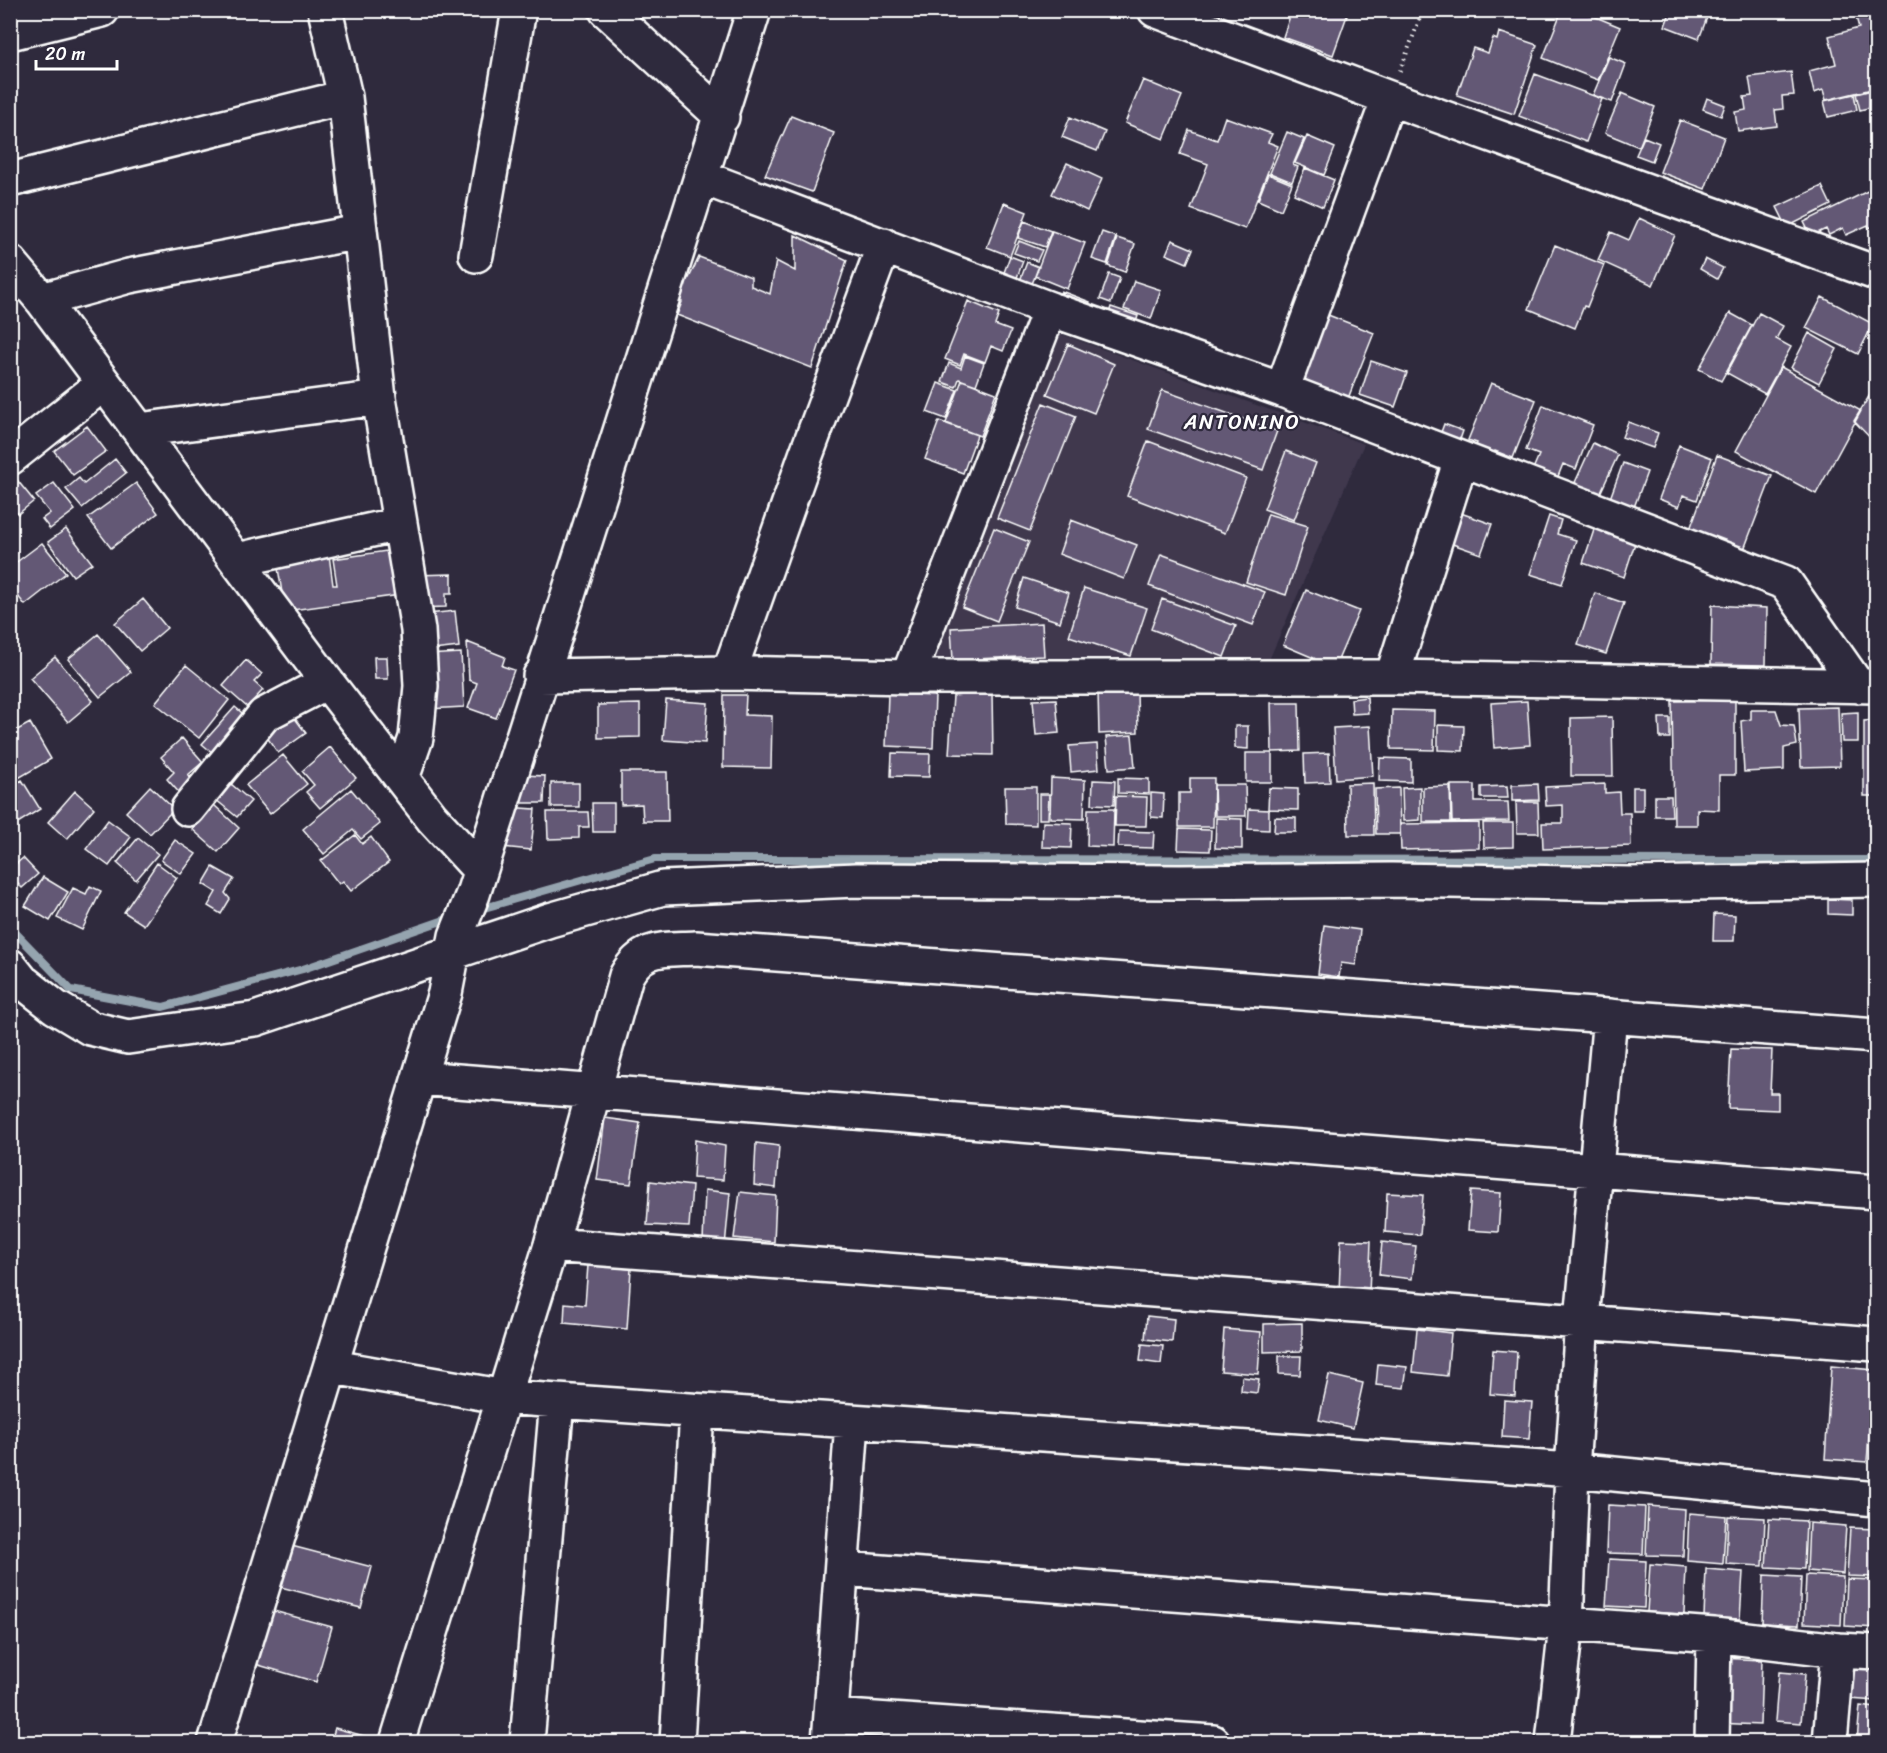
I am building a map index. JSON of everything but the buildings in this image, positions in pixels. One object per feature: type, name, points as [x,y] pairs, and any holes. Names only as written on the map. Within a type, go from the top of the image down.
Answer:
[{"type":"street","points":[[10,33],[102,10]]},
{"type":"street","points":[[324,10],[345,97],[378,398],[418,630],[421,686],[416,738],[402,778]]},
{"type":"street","points":[[476,255],[519,10]]},
{"type":"street","points":[[606,10],[722,117]]},
{"type":"street","points":[[215,1743],[333,1367],[446,993],[455,945],[722,117],[754,10]]},
{"type":"street","points":[[1155,10],[1389,98],[1876,273]]},
{"type":"street","points":[[10,180],[345,97]]},
{"type":"street","points":[[1282,390],[1389,98]]},
{"type":"street","points":[[701,177],[1050,309],[1282,390],[1786,583],[1867,686]]},
{"type":"street","points":[[42,300],[129,276],[359,232]]},
{"type":"street","points":[[729,673],[806,454],[884,245]]},
{"type":"street","points":[[12,267],[42,300],[327,682],[432,818],[476,881]]},
{"type":"street","points":[[908,677],[1050,309]]},
{"type":"street","points":[[10,458],[104,383]]},
{"type":"street","points":[[139,430],[378,398]]},
{"type":"street","points":[[1392,677],[1461,459]]},
{"type":"street","points":[[237,560],[399,524]]},
{"type":"street","points":[[540,676],[729,673],[908,677],[1392,677],[1867,686]]},
{"type":"street","points":[[188,809],[264,715],[327,682]]},
{"type":"street","points":[[10,966],[22,981],[55,1007],[90,1028],[128,1037],[255,1019],[455,945],[663,888],[858,880],[1180,882],[1391,880],[1630,884],[1876,880]]},
{"type":"street","points":[[397,1743],[551,1245],[626,976],[634,962],[649,951],[696,948],[1876,1036]]},
{"type":"street","points":[[1553,1743],[1566,1626],[1572,1470],[1582,1320],[1610,1016]]},
{"type":"street","points":[[419,1078],[1876,1192]]},
{"type":"street","points":[[551,1245],[1582,1320],[1876,1344]]},
{"type":"street","points":[[333,1367],[505,1397],[1572,1470],[1876,1499]]},
{"type":"street","points":[[527,1743],[557,1401]]},
{"type":"street","points":[[677,1743],[698,1412]]},
{"type":"street","points":[[852,1422],[831,1729],[1213,1743]]},
{"type":"street","points":[[843,1569],[1566,1626],[1714,1635],[1838,1650],[1876,1652]]},
{"type":"street","points":[[1712,1743],[1714,1635]]},
{"type":"street","points":[[1830,1743],[1838,1650]]},
{"type":"path","points":[[1389,98],[1423,10]]},
{"type":"shaded area","points":[[1058,333],[1364,444],[1265,669],[932,663]]},
{"type":"waterway","points":[[477,910],[655,859],[1876,860]]},
{"type":"waterway","points":[[10,927],[71,990],[163,1007],[303,969],[453,917]]},
{"type":"district","name":"ANTONINO","points":[[1242,422]]}]
